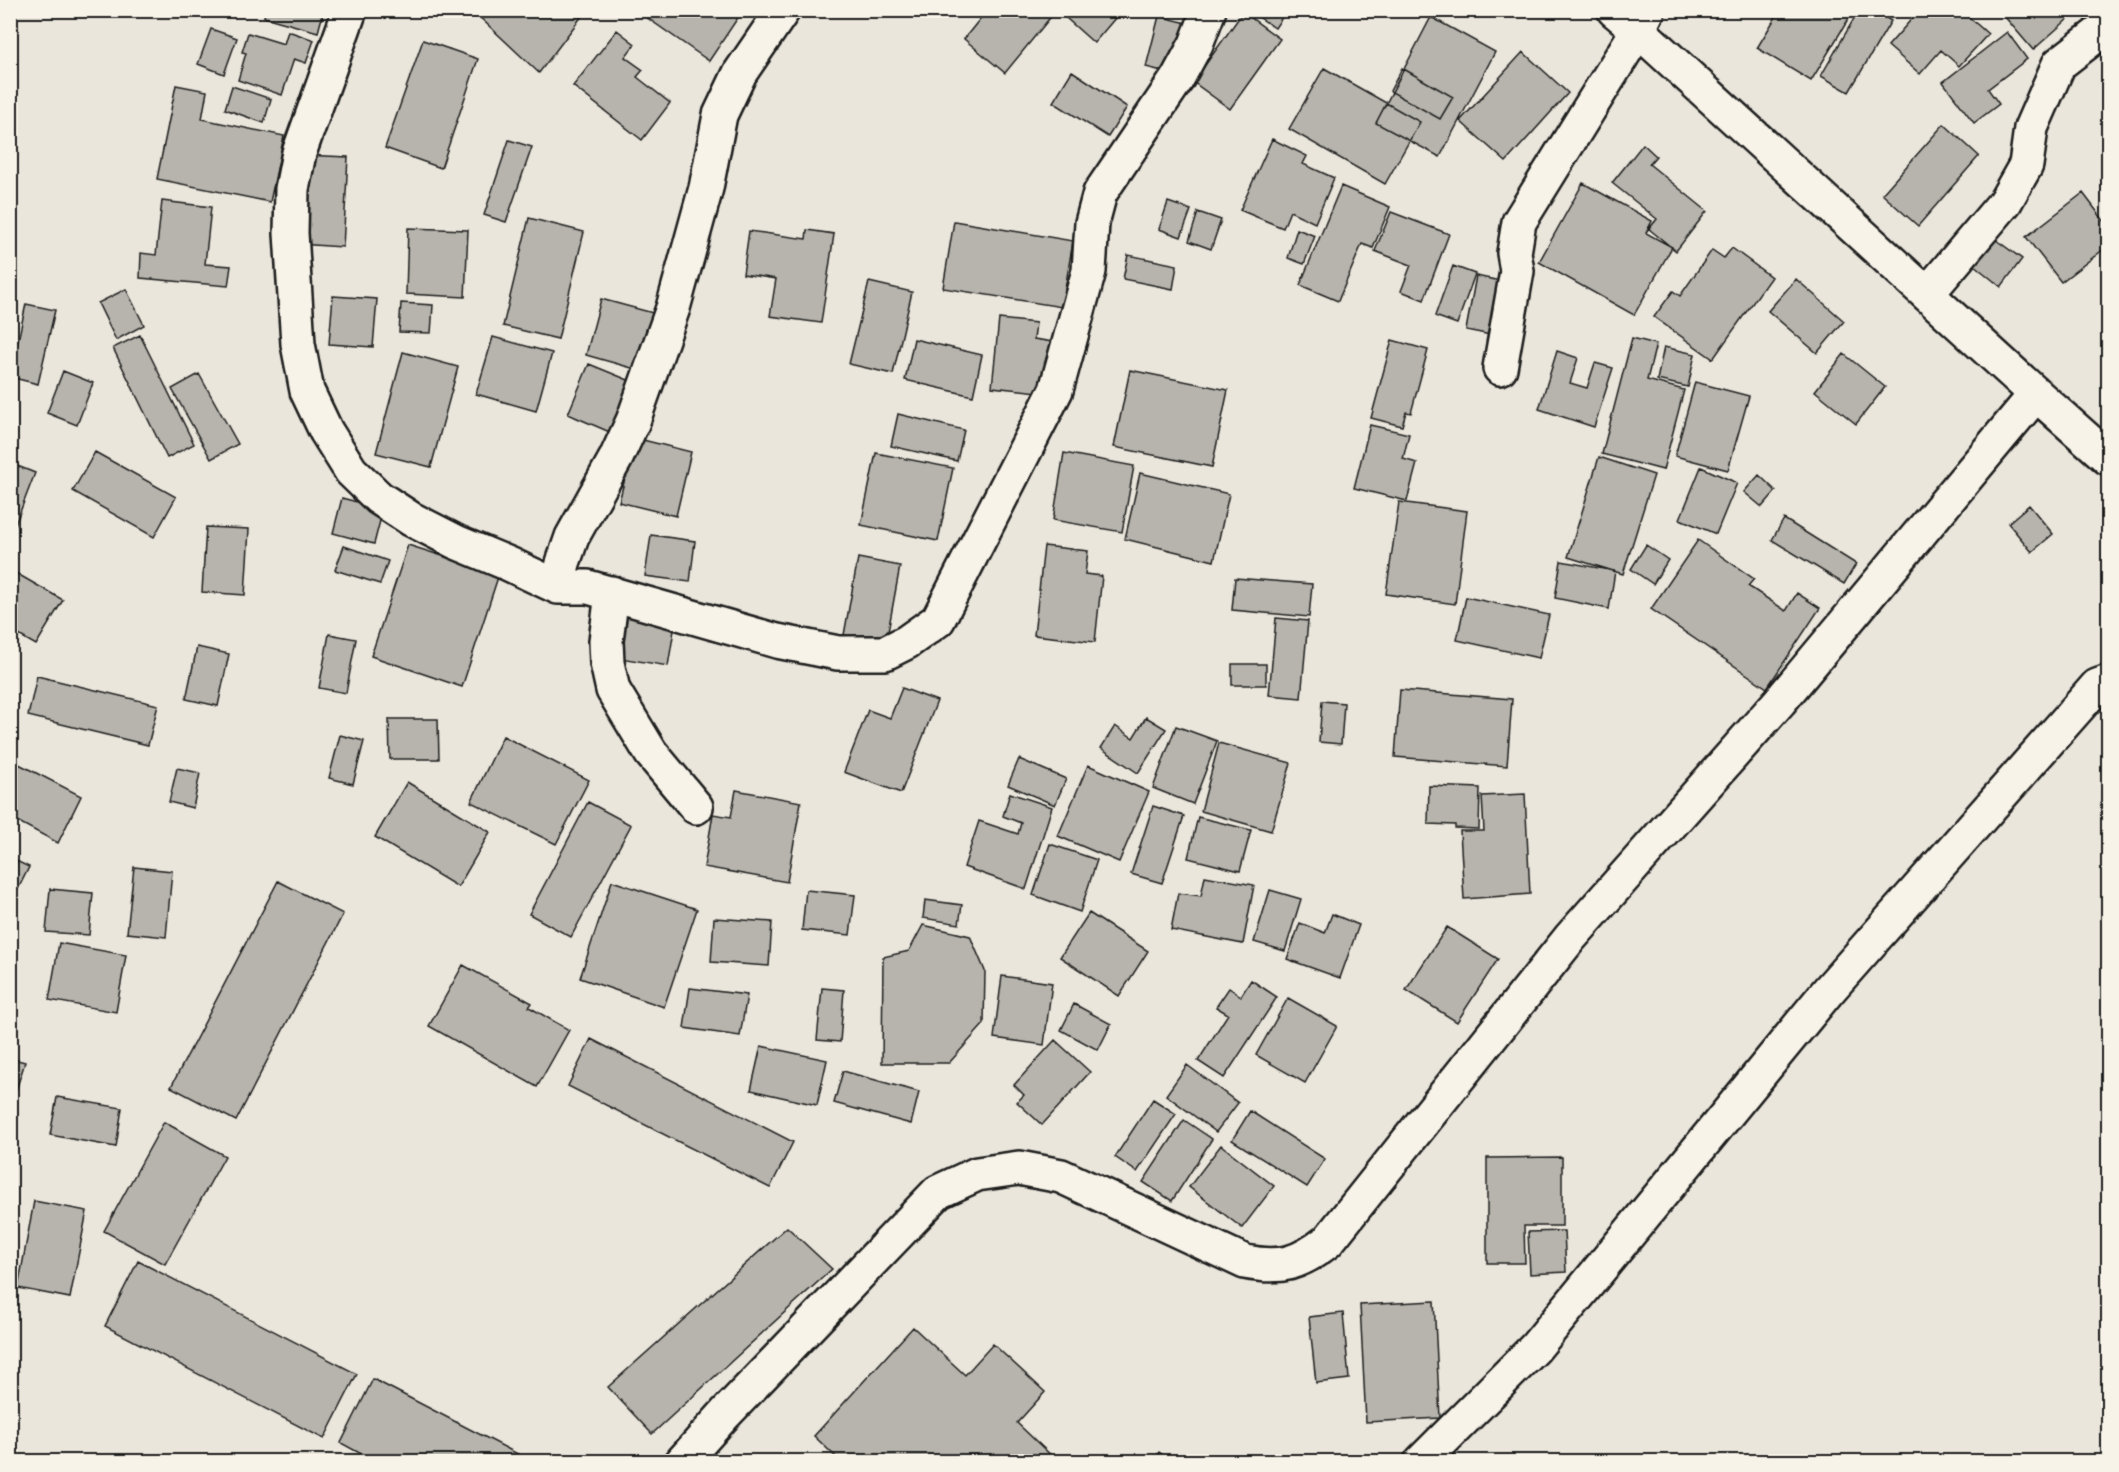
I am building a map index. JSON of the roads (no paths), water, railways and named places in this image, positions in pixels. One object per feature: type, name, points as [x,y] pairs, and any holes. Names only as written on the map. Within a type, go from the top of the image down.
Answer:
[{"type":"street","points":[[350,10],[299,153],[292,189],[291,233],[298,344],[307,391],[326,431],[351,471],[379,498],[411,519],[456,542],[558,587],[588,587],[777,641],[838,653],[885,653],[907,642],[938,620],[1056,390],[1089,271],[1092,223],[1100,193],[1178,79],[1196,44],[1209,10]]},
{"type":"street","points":[[558,587],[563,563],[573,537],[616,458],[633,421],[673,308],[706,188],[720,115],[740,73],[783,10]]},
{"type":"street","points":[[1500,368],[1517,271],[1514,253],[1519,222],[1633,17],[1927,294],[2109,458]]},
{"type":"street","points":[[1927,294],[2005,202],[2026,165],[2031,128],[2060,63],[2109,26]]},
{"type":"street","points":[[682,1461],[938,1192],[977,1174],[1019,1168],[1061,1176],[1245,1262],[1267,1266],[1290,1264],[1310,1255],[1328,1241],[1570,938],[1780,701],[2036,394]]},
{"type":"street","points":[[612,593],[606,641],[613,690],[651,753],[696,807]]},
{"type":"street","points":[[1422,1461],[1535,1348],[1828,991],[2097,686],[2109,682]]}]
